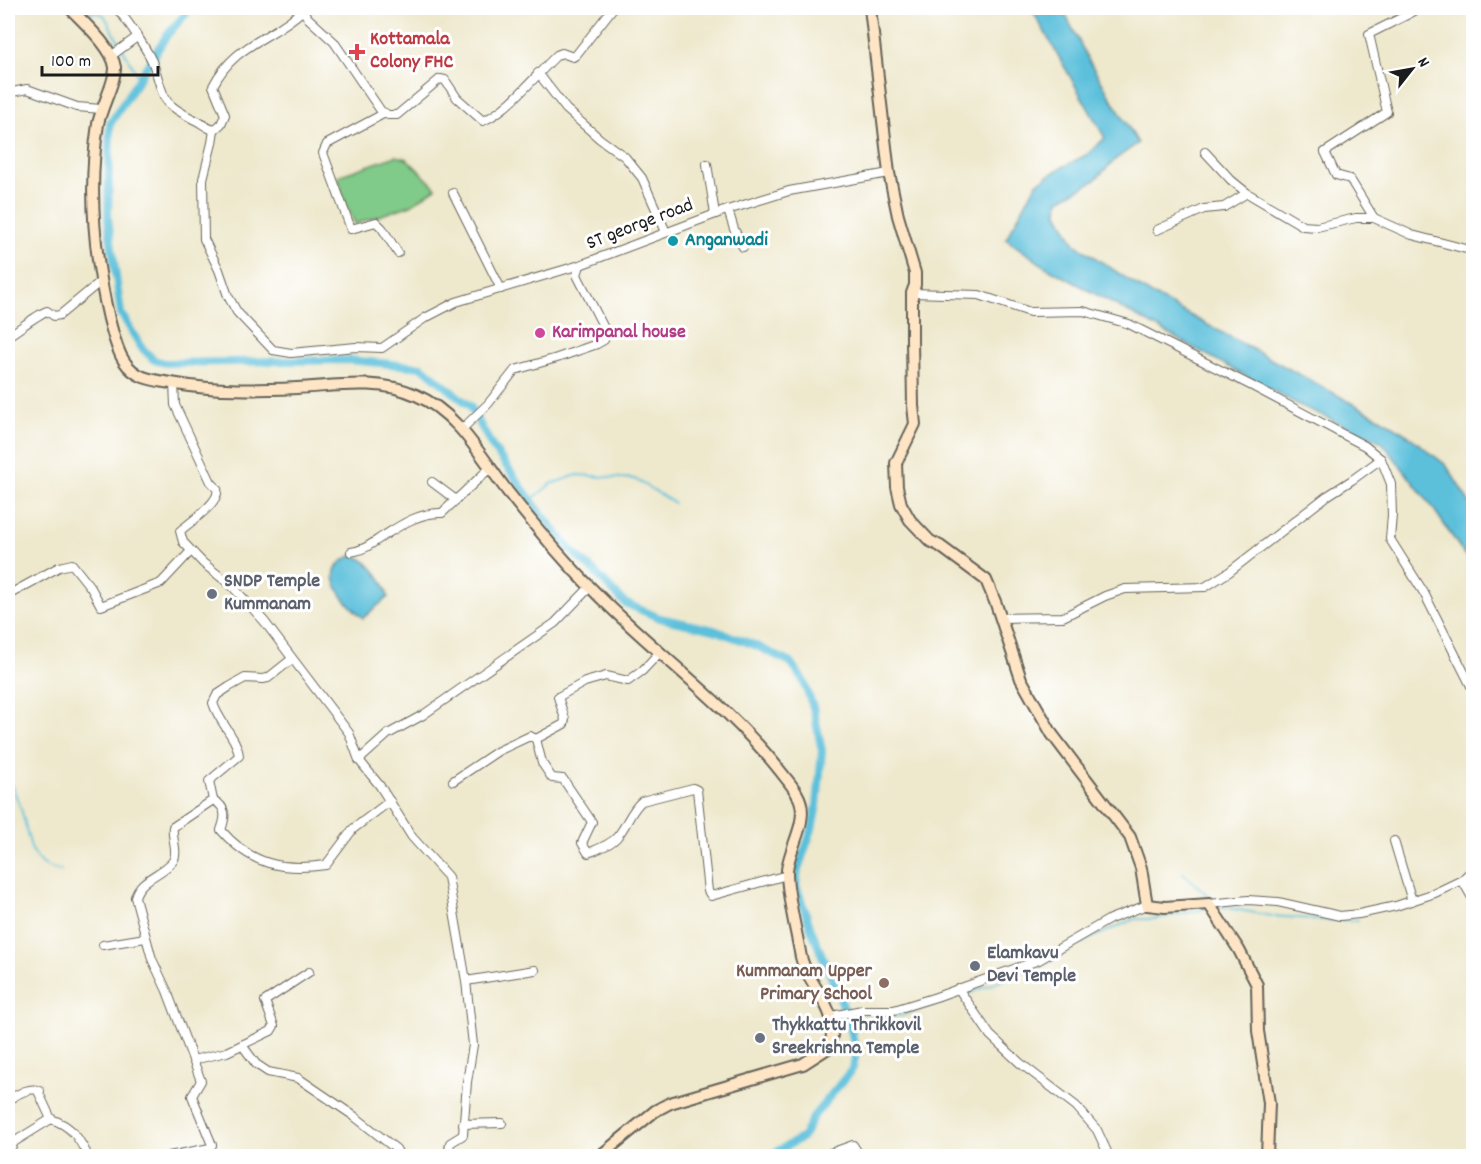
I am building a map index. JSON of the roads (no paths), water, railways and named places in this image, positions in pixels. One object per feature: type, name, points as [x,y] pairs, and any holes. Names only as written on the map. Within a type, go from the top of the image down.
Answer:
[{"type":"main road","points":[[70,8],[109,51],[115,69],[101,109],[93,172],[93,208],[101,281],[115,341],[124,362],[138,376],[157,383],[234,389],[366,384],[395,387],[438,407],[465,427],[490,467],[528,516],[590,587],[734,718],[790,785],[801,804],[800,824],[787,875],[801,960],[836,1015],[828,1048],[814,1059],[792,1067],[670,1103],[655,1111],[600,1156]]},
{"type":"main road","points":[[870,8],[889,173],[898,216],[913,262],[915,285],[912,293],[915,424],[896,463],[897,487],[901,504],[910,520],[930,541],[986,580],[1021,679],[1052,734],[1130,837],[1141,868],[1147,905],[1165,907],[1212,905],[1248,965],[1257,985],[1258,1031],[1269,1103],[1267,1156]]},
{"type":"street","points":[[116,8],[129,22],[154,65],[161,92],[169,104],[182,114],[214,130]]},
{"type":"street","points":[[398,253],[376,222],[351,229],[323,153],[327,144],[385,114],[396,115],[440,79],[445,80],[458,98],[483,121],[507,105],[557,55],[562,53],[573,57],[576,55],[613,8]]},
{"type":"street","points":[[1374,218],[1350,179],[1336,175],[1325,152],[1387,112],[1369,34],[1418,8]]},
{"type":"street","points":[[385,114],[333,42],[302,9],[292,20],[231,58],[213,86],[225,115],[221,124],[214,130],[203,179],[204,239],[237,312],[273,350],[291,353],[356,347],[382,348],[425,318],[456,302],[580,266]]},
{"type":"street","points":[[111,57],[136,37]]},
{"type":"street","points":[[538,73],[566,109],[600,140],[625,157],[642,178],[666,232]]},
{"type":"street","points":[[8,93],[27,89],[77,107],[101,109]]},
{"type":"street","points":[[1205,152],[1231,180],[1247,193],[1304,226],[1317,227],[1356,218],[1374,218],[1412,235],[1473,251]]},
{"type":"street","points":[[707,164],[714,214]]},
{"type":"street","name":"ST george road","points":[[465,427],[488,404],[515,369],[557,358],[597,344],[604,339],[606,332],[577,275],[580,266],[714,214],[799,189],[889,173]]},
{"type":"street","points":[[453,193],[501,289]]},
{"type":"street","points":[[1157,230],[1204,210],[1224,207],[1247,193]]},
{"type":"street","points":[[728,210],[743,247]]},
{"type":"street","points":[[8,336],[43,312],[47,311],[54,316],[60,315],[101,281]]},
{"type":"street","points":[[912,293],[979,295],[1030,312],[1083,311],[1129,324],[1365,446],[1381,459],[1392,484],[1390,539],[1424,592],[1473,692]]},
{"type":"street","points":[[174,383],[175,405],[211,482],[217,490],[217,498],[208,508],[180,531],[183,542],[232,586],[257,613],[349,733],[360,760],[390,801],[412,837],[448,877],[466,981],[473,1045],[467,1082],[463,1135],[450,1143],[448,1156]]},
{"type":"street","points":[[1000,618],[1063,616],[1125,589],[1205,587],[1229,572],[1327,496],[1381,459]]},
{"type":"street","points":[[351,552],[371,546],[405,524],[429,513],[442,513],[490,467]]},
{"type":"street","points":[[432,482],[456,500]]},
{"type":"street","points":[[8,595],[59,567],[72,564],[91,588],[101,606],[161,584],[191,551]]},
{"type":"street","points":[[360,760],[388,734],[423,715],[555,623],[590,587]]},
{"type":"street","points":[[536,739],[564,724],[565,719],[558,697],[585,682],[606,676],[628,681],[642,671],[660,652]]},
{"type":"street","points":[[292,659],[268,678],[245,678],[217,695],[213,703],[217,716],[238,747],[239,756],[209,781],[213,800],[223,808],[225,818],[221,830],[248,855],[268,864],[302,868],[326,864],[353,829],[390,801]]},
{"type":"street","points":[[453,781],[498,751],[530,736],[536,739],[542,763],[552,778],[563,779],[592,822],[582,843],[588,853],[602,848],[617,837],[636,806],[642,801],[693,788],[698,790],[708,891],[711,896],[787,875]]},
{"type":"street","points":[[169,1156],[212,1147],[192,1096],[201,1081],[167,991],[152,959],[135,903],[136,892],[142,884],[172,862],[175,853],[173,827],[213,800]]},
{"type":"street","points":[[1394,841],[1412,901]]},
{"type":"street","points":[[1212,905],[1248,900],[1278,902],[1340,916],[1359,914],[1435,893],[1462,880],[1471,871],[1473,864]]},
{"type":"street","points":[[1462,880],[1473,901]]},
{"type":"street","points":[[836,1015],[862,1010],[894,1010],[1039,960],[1110,919],[1147,905]]},
{"type":"street","points":[[103,945],[145,938]]},
{"type":"street","points":[[466,981],[535,970]]},
{"type":"street","points":[[193,1060],[227,1053],[266,1034],[274,1026],[265,1001],[309,972]]},
{"type":"street","points":[[958,988],[990,1035],[1020,1063],[1076,1106],[1097,1130],[1109,1156]]},
{"type":"street","points":[[242,1046],[256,1064],[268,1072],[298,1078],[354,1116],[396,1149],[400,1156]]},
{"type":"street","points":[[8,1100],[17,1094],[36,1089],[40,1091],[38,1091],[51,1119],[69,1127],[81,1142],[88,1156]]},
{"type":"street","points":[[8,1153],[14,1142],[51,1119]]},
{"type":"street","points":[[463,1124],[502,1123]]},
{"type":"street","points":[[822,1156],[853,1145],[860,1156]]},
{"type":"water","points":[[1031,8],[1062,8],[1089,61],[1138,143],[1116,159],[1094,181],[1059,200],[1058,213],[1075,244],[1147,292],[1387,422],[1446,465],[1473,508],[1473,563],[1382,442],[1299,405],[1046,267],[1006,239],[1037,183],[1088,154],[1105,138]]},
{"type":"water","points":[[354,555],[376,572],[388,597],[363,618],[341,595],[334,577],[342,561]]},
{"type":"waterway","points":[[90,8],[91,13],[104,15],[139,78]]},
{"type":"waterway","points":[[191,8],[167,35],[110,124],[108,218],[121,313],[141,347],[154,360],[165,363],[348,360],[422,367],[470,406],[492,446],[569,549],[625,603],[660,618],[714,630],[752,644],[790,662],[803,680],[813,707],[822,751],[817,805],[812,829],[798,869],[796,885],[811,929],[849,1020],[856,1053],[853,1068],[813,1117],[803,1137],[769,1156]]},
{"type":"waterway","points":[[531,500],[551,484],[577,475],[635,479],[674,503]]},
{"type":"waterway","points":[[8,780],[22,812],[31,848],[43,864],[62,871]]},
{"type":"waterway","points":[[1183,873],[1214,901]]},
{"type":"waterway","points":[[1218,906],[1272,916],[1358,920]]},
{"type":"waterway","points":[[969,993],[1042,965],[1087,940],[1134,919],[1155,919],[1205,909]]},
{"type":"waterway","points":[[849,1020],[903,1015],[956,997]]},
{"type":"place","name":"Kottamala Colony FHC","points":[[357,52]]},
{"type":"place","name":"Anganwadi","points":[[673,241]]},
{"type":"place","name":"Karimpanal house","points":[[540,333]]},
{"type":"place","name":"SNDP Temple Kummanam","points":[[212,594]]},
{"type":"place","name":"Elamkavu Devi Temple","points":[[975,966]]},
{"type":"place","name":"Kummanam Upper Primary School","points":[[884,983]]},
{"type":"place","name":"Thykkattu Thrikkovil Sreekrishna Temple","points":[[760,1038]]}]
